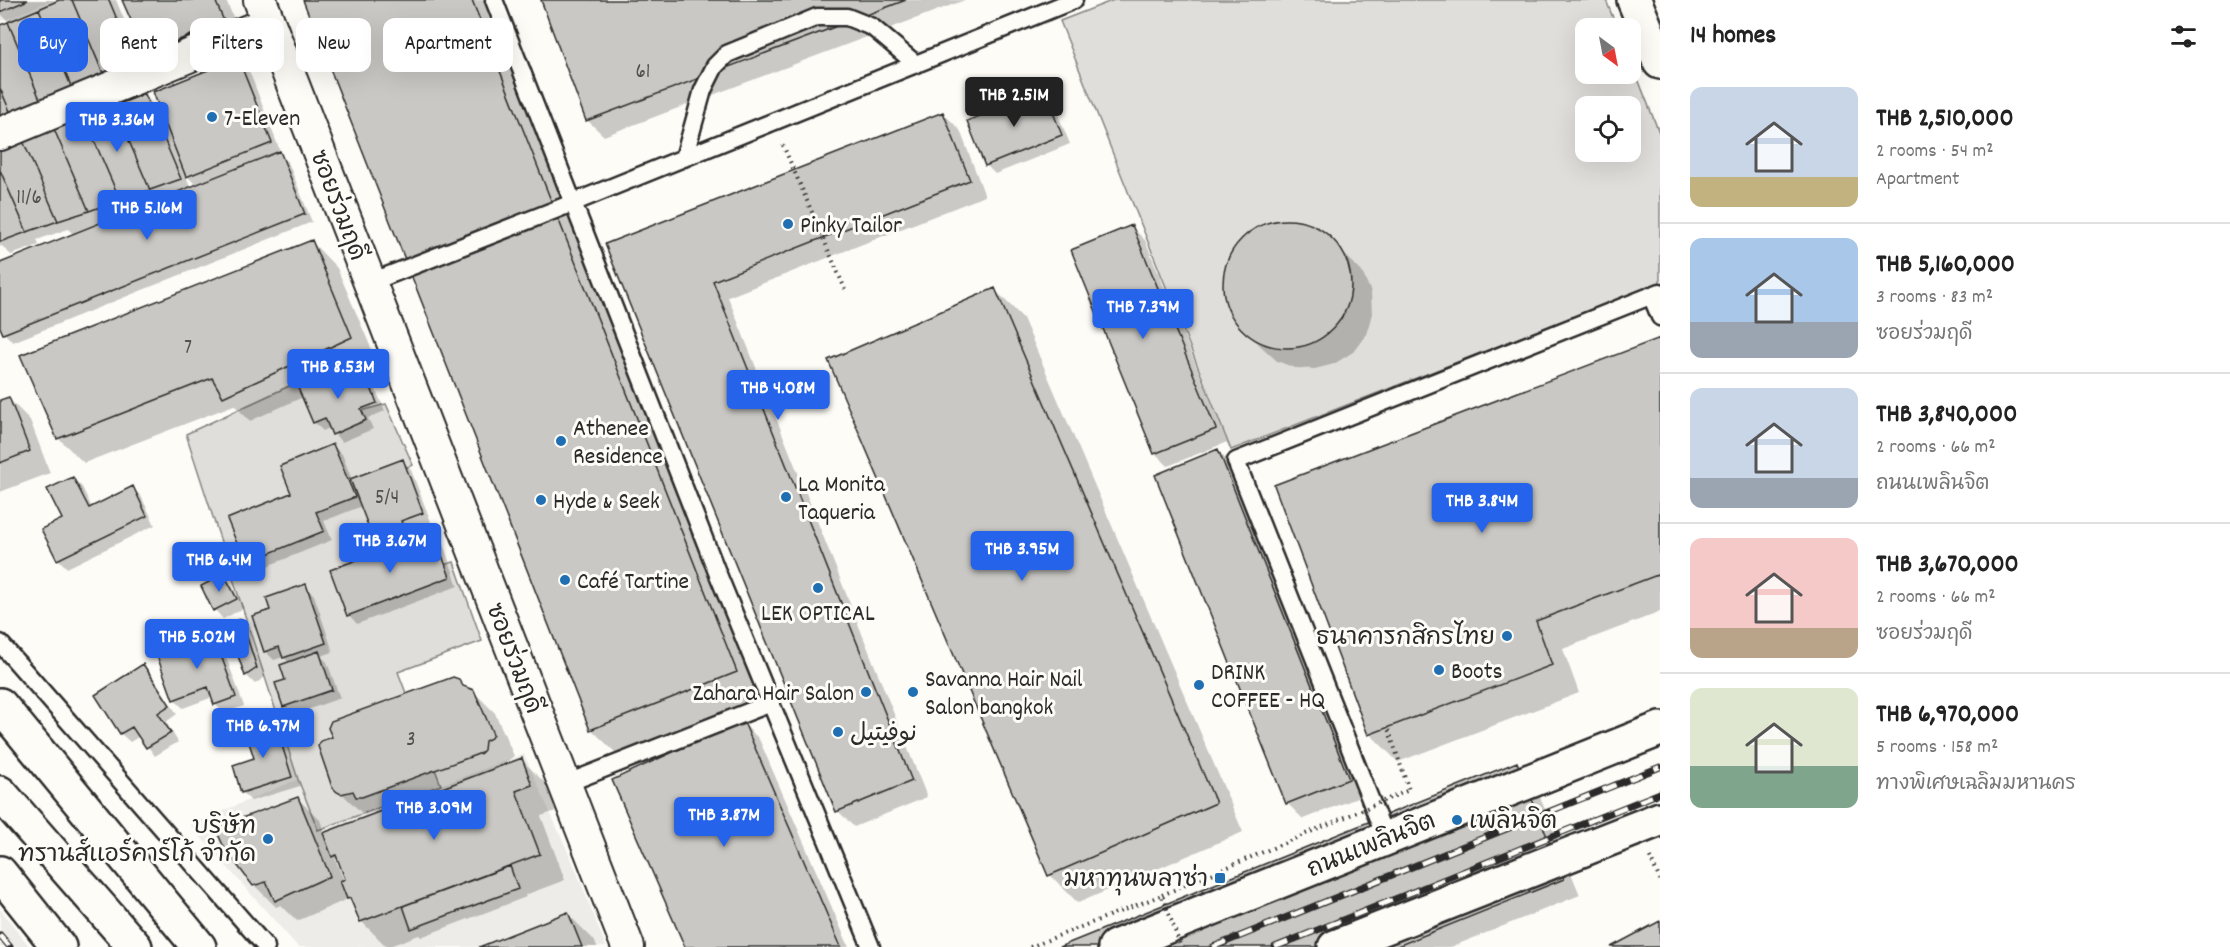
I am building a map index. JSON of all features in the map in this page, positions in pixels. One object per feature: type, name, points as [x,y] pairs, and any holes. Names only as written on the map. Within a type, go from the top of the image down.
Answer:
[{"type":"main road","points":[[1634,0],[1660,62]]},
{"type":"main road","points":[[0,705],[199,947]]},
{"type":"main road","name":"ถนนเพลินจิต","points":[[1115,947],[1660,729]]},
{"type":"main road","points":[[0,793],[135,947]]},
{"type":"main road","points":[[1346,945],[1660,819]]},
{"type":"main road","points":[[0,873],[59,947]]},
{"type":"street","points":[[0,134],[264,12]]},
{"type":"street","name":"ซอยร่วมฤดี","points":[[264,12],[628,947]]},
{"type":"lane","points":[[494,0],[717,572],[871,947]]},
{"type":"lane","points":[[370,284],[1074,0]]},
{"type":"lane","points":[[684,158],[703,90],[715,66],[727,54],[817,17],[847,17],[872,27],[916,64]]},
{"type":"lane","points":[[1386,839],[1236,460],[1656,293],[1660,317]]},
{"type":"lane","points":[[0,643],[266,947]]},
{"type":"lane","points":[[565,784],[771,703]]},
{"type":"path","points":[[773,122],[845,289]]},
{"type":"path","points":[[1030,947],[1162,895],[1410,790],[1388,728]]},
{"type":"path","points":[[1162,895],[1181,947]]},
{"type":"shaded area","points":[[0,0],[52,0],[0,22]]},
{"type":"shaded area","points":[[1114,0],[1606,0],[1613,18],[1575,18],[1575,84],[1640,84],[1660,135],[1660,283],[1231,450],[1060,21]]},
{"type":"shaded area","points":[[300,381],[343,416],[386,404],[413,465],[360,485],[393,579],[454,562],[482,641],[398,672],[441,785],[318,830],[298,779],[186,434]]},
{"type":"shaded area","points":[[524,754],[576,870],[606,947],[298,947],[190,825],[298,779],[318,830]]},
{"type":"shaded area","points":[[0,909],[30,947],[0,947]]},
{"type":"building","points":[[0,0],[28,0],[0,12]]},
{"type":"building","points":[[59,0],[72,0],[80,18],[43,18],[39,9]]},
{"type":"building","points":[[72,0],[109,0],[116,18],[100,18],[100,66],[88,38],[88,18],[80,18]]},
{"type":"building","points":[[122,0],[215,0],[223,18],[190,18],[190,35],[178,40],[178,18],[130,18]]},
{"type":"building","name":"Athenee Residence","points":[[303,0],[472,0],[479,18],[383,18],[383,72],[500,72],[737,672],[590,730],[331,72],[371,72],[371,18],[310,18]]},
{"type":"building","points":[[541,0],[906,0],[586,121]]},
{"type":"building","points":[[39,9],[43,18],[18,18],[18,46],[8,22]]},
{"type":"building","points":[[8,22],[18,46],[18,72],[29,72],[42,104],[12,116],[0,88],[0,25]]},
{"type":"building","points":[[88,38],[100,66],[100,72],[102,72],[105,78],[73,91],[65,72],[88,72]]},
{"type":"building","points":[[29,72],[65,72],[73,91],[42,104]]},
{"type":"building","points":[[102,72],[119,72],[105,78]]},
{"type":"building","name":"7-Eleven","points":[[203,72],[244,72],[272,143],[186,177],[153,92]]},
{"type":"building","points":[[0,88],[12,116],[0,121]]},
{"type":"building","points":[[1044,90],[1062,135],[985,166],[967,121]]},
{"type":"building","points":[[145,94],[181,179],[150,190],[114,106]]},
{"type":"building","points":[[114,106],[150,190],[120,200],[84,117]]},
{"type":"building","points":[[943,112],[970,180],[713,281],[912,781],[836,812],[605,244]]},
{"type":"building","points":[[84,117],[120,200],[89,211],[54,129]]},
{"type":"building","points":[[54,129],[89,211],[58,221],[23,141]]},
{"type":"building","points":[[23,141],[58,221],[27,232],[0,170],[0,150]]},
{"type":"building","points":[[280,151],[305,214],[3,334],[0,327],[0,263]]},
{"type":"building","points":[[0,170],[27,232],[0,242]]},
{"type":"building","points":[[1287,220],[1311,225],[1332,239],[1346,260],[1351,284],[1346,308],[1332,329],[1311,343],[1287,348],[1263,343],[1242,329],[1228,308],[1223,284],[1228,260],[1242,239],[1263,225]]},
{"type":"building","points":[[1132,225],[1216,429],[1154,454],[1071,250]]},
{"type":"building","points":[[312,240],[352,337],[223,397],[212,378],[57,439],[20,355]]},
{"type":"building","points":[[995,288],[1216,803],[1048,876],[828,360]]},
{"type":"building","points":[[1660,338],[1660,574],[1536,621],[1552,665],[1368,735],[1274,485]]},
{"type":"building","points":[[345,368],[352,383],[367,377],[377,403],[361,409],[366,420],[332,435],[325,418],[313,423],[298,388]]},
{"type":"building","points":[[9,397],[30,451],[0,463],[0,400]]},
{"type":"building","points":[[333,444],[355,497],[316,512],[324,531],[245,563],[227,519],[291,493],[280,466]]},
{"type":"building","points":[[1218,449],[1349,779],[1286,804],[1155,475]]},
{"type":"building","points":[[403,459],[423,513],[401,521],[404,529],[374,541],[350,479]]},
{"type":"building","points":[[73,477],[89,508],[133,486],[147,516],[57,560],[41,529],[62,519],[47,489]]},
{"type":"building","points":[[433,531],[450,577],[347,616],[330,570]]},
{"type":"building","points":[[224,574],[237,599],[213,611],[201,586]]},
{"type":"building","points":[[306,584],[326,643],[283,658],[279,647],[264,652],[252,616],[270,610],[266,598]]},
{"type":"building","points":[[241,619],[257,668],[245,676],[227,624]]},
{"type":"building","points":[[213,633],[236,697],[214,705],[208,687],[173,700],[156,653]]},
{"type":"building","points":[[319,651],[332,690],[283,707],[275,683],[285,680],[280,665]]},
{"type":"building","points":[[143,664],[170,705],[158,713],[171,733],[146,748],[132,727],[120,734],[95,695]]},
{"type":"building","points":[[453,677],[459,679],[463,686],[474,690],[493,734],[485,741],[484,750],[481,753],[362,797],[356,797],[353,791],[341,794],[332,787],[318,746],[321,741],[332,737],[328,728],[331,721]]},
{"type":"building","points":[[274,720],[292,777],[241,793],[233,765],[254,758],[245,730]]},
{"type":"building","points":[[743,720],[841,947],[685,947],[612,780]]},
{"type":"building","points":[[522,758],[532,785],[516,791],[540,854],[360,922],[340,881],[345,879],[336,855],[332,857],[323,833]]},
{"type":"building","name":"เพลินจิต","points":[[1517,762],[1564,879],[1395,947],[1059,947]]},
{"type":"building","name":"บริษัท ทรานส์แอร์คาร์โก้ จำกัด","points":[[298,797],[330,876],[275,901],[266,882],[253,886],[225,849],[215,828]]},
{"type":"building","points":[[510,866],[518,889],[411,929],[403,906]]},
{"type":"building","points":[[568,912],[582,947],[479,947]]},
{"type":"building","points":[[1660,921],[1660,947],[1611,947]]},
{"type":"railway","points":[[1213,947],[1660,767]]},
{"type":"railway","points":[[1275,947],[1660,793]]},
{"type":"railway","points":[[0,935],[10,947]]},
{"type":"place","name":"7-Eleven","points":[[212,117]]},
{"type":"place","name":"Pinky Tailor","points":[[788,224]]},
{"type":"place","name":"Athenee Residence","points":[[561,441]]},
{"type":"place","name":"La Monita Taqueria","points":[[786,497]]},
{"type":"place","name":"Hyde & Seek","points":[[541,500]]},
{"type":"place","name":"Café Tartine","points":[[565,580]]},
{"type":"place","name":"LEK OPTICAL","points":[[818,588]]},
{"type":"place","name":"ธนาคารกสิกรไทย","points":[[1507,636]]},
{"type":"place","name":"Boots","points":[[1439,670]]},
{"type":"place","name":"DRINK COFFEE - HQ","points":[[1199,685]]},
{"type":"place","name":"Zahara Hair Salon","points":[[866,692]]},
{"type":"place","name":"Savanna Hair Nail Salon bangkok","points":[[913,692]]},
{"type":"place","name":"نوفيتيل","points":[[838,732]]},
{"type":"place","name":"เพลินจิต","points":[[1457,820]]},
{"type":"place","name":"บริษัท ทรานส์แอร์คาร์โก้ จำกัด","points":[[268,839]]},
{"type":"place","name":"มหาทุนพลาซ่า","points":[[1220,878]]}]
